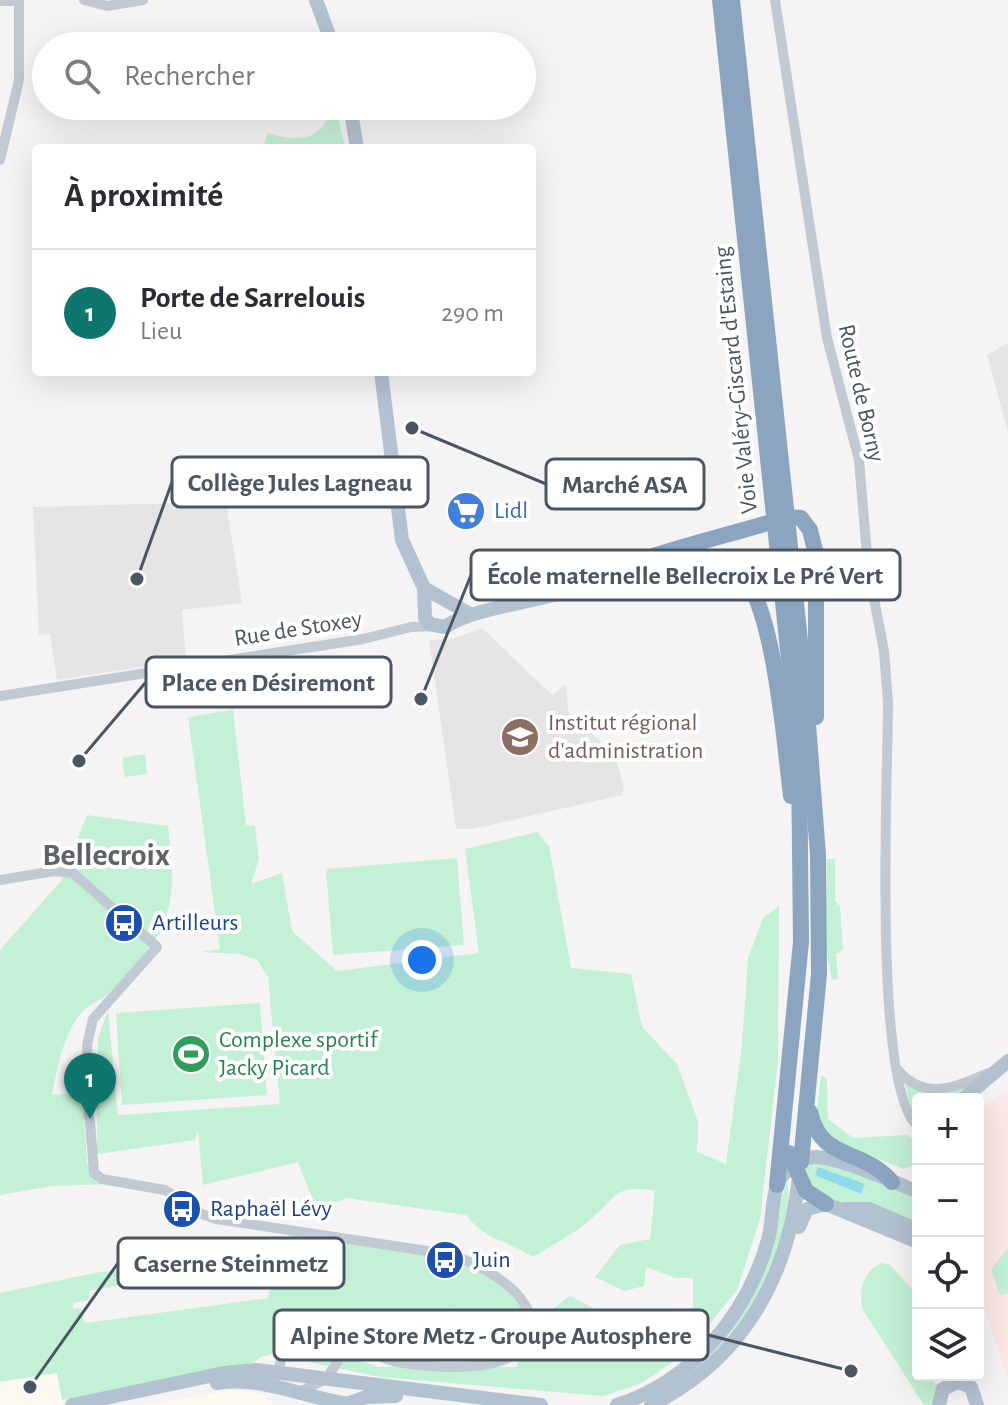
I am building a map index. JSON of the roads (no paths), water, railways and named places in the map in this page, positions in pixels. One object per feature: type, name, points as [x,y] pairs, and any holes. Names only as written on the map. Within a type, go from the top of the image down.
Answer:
[{"type":"highway","name":"Voie Valéry-Giscard d'Estaing","points":[[720,0],[799,755],[802,877],[797,1003],[777,1185]]},
{"type":"highway","name":"Voie Valéry-Giscard d'Estaing","points":[[732,0],[813,787],[819,974],[798,1169]]},
{"type":"highway","points":[[564,592],[597,577],[796,517],[810,530],[816,554],[813,787]]},
{"type":"highway","points":[[564,592],[696,561],[726,565],[750,582],[761,605],[771,655],[802,877]]},
{"type":"highway","points":[[808,1098],[820,1139],[874,1165],[892,1182]]},
{"type":"highway","points":[[785,1131],[806,1191],[833,1207]]},
{"type":"main road","points":[[308,0],[318,32]]},
{"type":"main road","points":[[316,0],[328,32]]},
{"type":"main road","points":[[350,120],[356,144]]},
{"type":"main road","points":[[382,376],[402,540],[424,588],[451,622]]},
{"type":"main road","points":[[435,605],[432,626],[445,627],[468,613],[512,607],[564,592]]},
{"type":"main road","points":[[435,605],[468,613]]},
{"type":"main road","points":[[969,1093],[1008,1061]]},
{"type":"main road","points":[[617,1405],[647,1393],[682,1370],[731,1320],[758,1271],[769,1238],[777,1185],[798,1169],[815,1157],[830,1159],[912,1190]]},
{"type":"main road","points":[[651,1405],[698,1376],[727,1352],[747,1328],[769,1291],[790,1240],[798,1169]]},
{"type":"main road","points":[[769,1291],[782,1275],[803,1215],[812,1206],[869,1209],[912,1227]]},
{"type":"main road","points":[[833,1207],[912,1240]]},
{"type":"main road","points":[[72,1405],[232,1371],[277,1372],[539,1405]]},
{"type":"main road","points":[[114,1397],[246,1380],[275,1388],[290,1399],[349,1405],[366,1397],[452,1396]]},
{"type":"main road","points":[[960,1381],[975,1393],[977,1405]]},
{"type":"main road","points":[[939,1405],[942,1382]]},
{"type":"street","points":[[0,1],[18,0],[19,80],[0,160]]},
{"type":"street","points":[[84,0],[107,6],[143,0]]},
{"type":"street","name":"Route de Borny","points":[[775,0],[827,338],[859,460],[868,567],[887,678],[887,980],[897,1068],[906,1115],[912,1120]]},
{"type":"street","points":[[411,627],[435,605]]},
{"type":"street","name":"Rue de Stoxey","points":[[0,696],[432,626]]},
{"type":"street","points":[[0,880],[54,871],[73,873],[157,947],[93,1019],[87,1045],[94,1173],[102,1179],[165,1190],[206,1216],[434,1251],[480,1267],[512,1289],[527,1307],[530,1335],[511,1358],[479,1366],[420,1364],[392,1361],[341,1341],[323,1341],[282,1356],[275,1388]]},
{"type":"street","points":[[897,1068],[910,1082],[935,1091],[993,1071]]},
{"type":"street","points":[[290,1399],[326,1379],[344,1352],[358,1349]]},
{"type":"water","points":[[818,1167],[865,1184],[861,1194],[815,1175]]},
{"type":"place","name":"Marché ASA","points":[[412,428]]},
{"type":"place","name":"Lidl","points":[[466,511]]},
{"type":"place","name":"Collège Jules Lagneau","points":[[137,579]]},
{"type":"place","name":"École maternelle Bellecroix Le Pré Vert","points":[[421,699]]},
{"type":"place","name":"Institut régional d'administration","points":[[520,737]]},
{"type":"place","name":"Place en Désiremont","points":[[79,761]]},
{"type":"place","name":"Artilleurs","points":[[124,923]]},
{"type":"place","name":"Complexe sportif Jacky Picard","points":[[191,1054]]},
{"type":"place","name":"Porte de Sarrelouis","points":[[90,1119]]},
{"type":"place","name":"Raphaël Lévy","points":[[182,1209]]},
{"type":"place","name":"Juin","points":[[445,1260]]},
{"type":"place","name":"Alpine Store Metz - Groupe Autosphere","points":[[851,1371]]},
{"type":"place","name":"Caserne Steinmetz","points":[[30,1387]]},
{"type":"district","name":"Bellecroix","points":[[106,855]]}]
